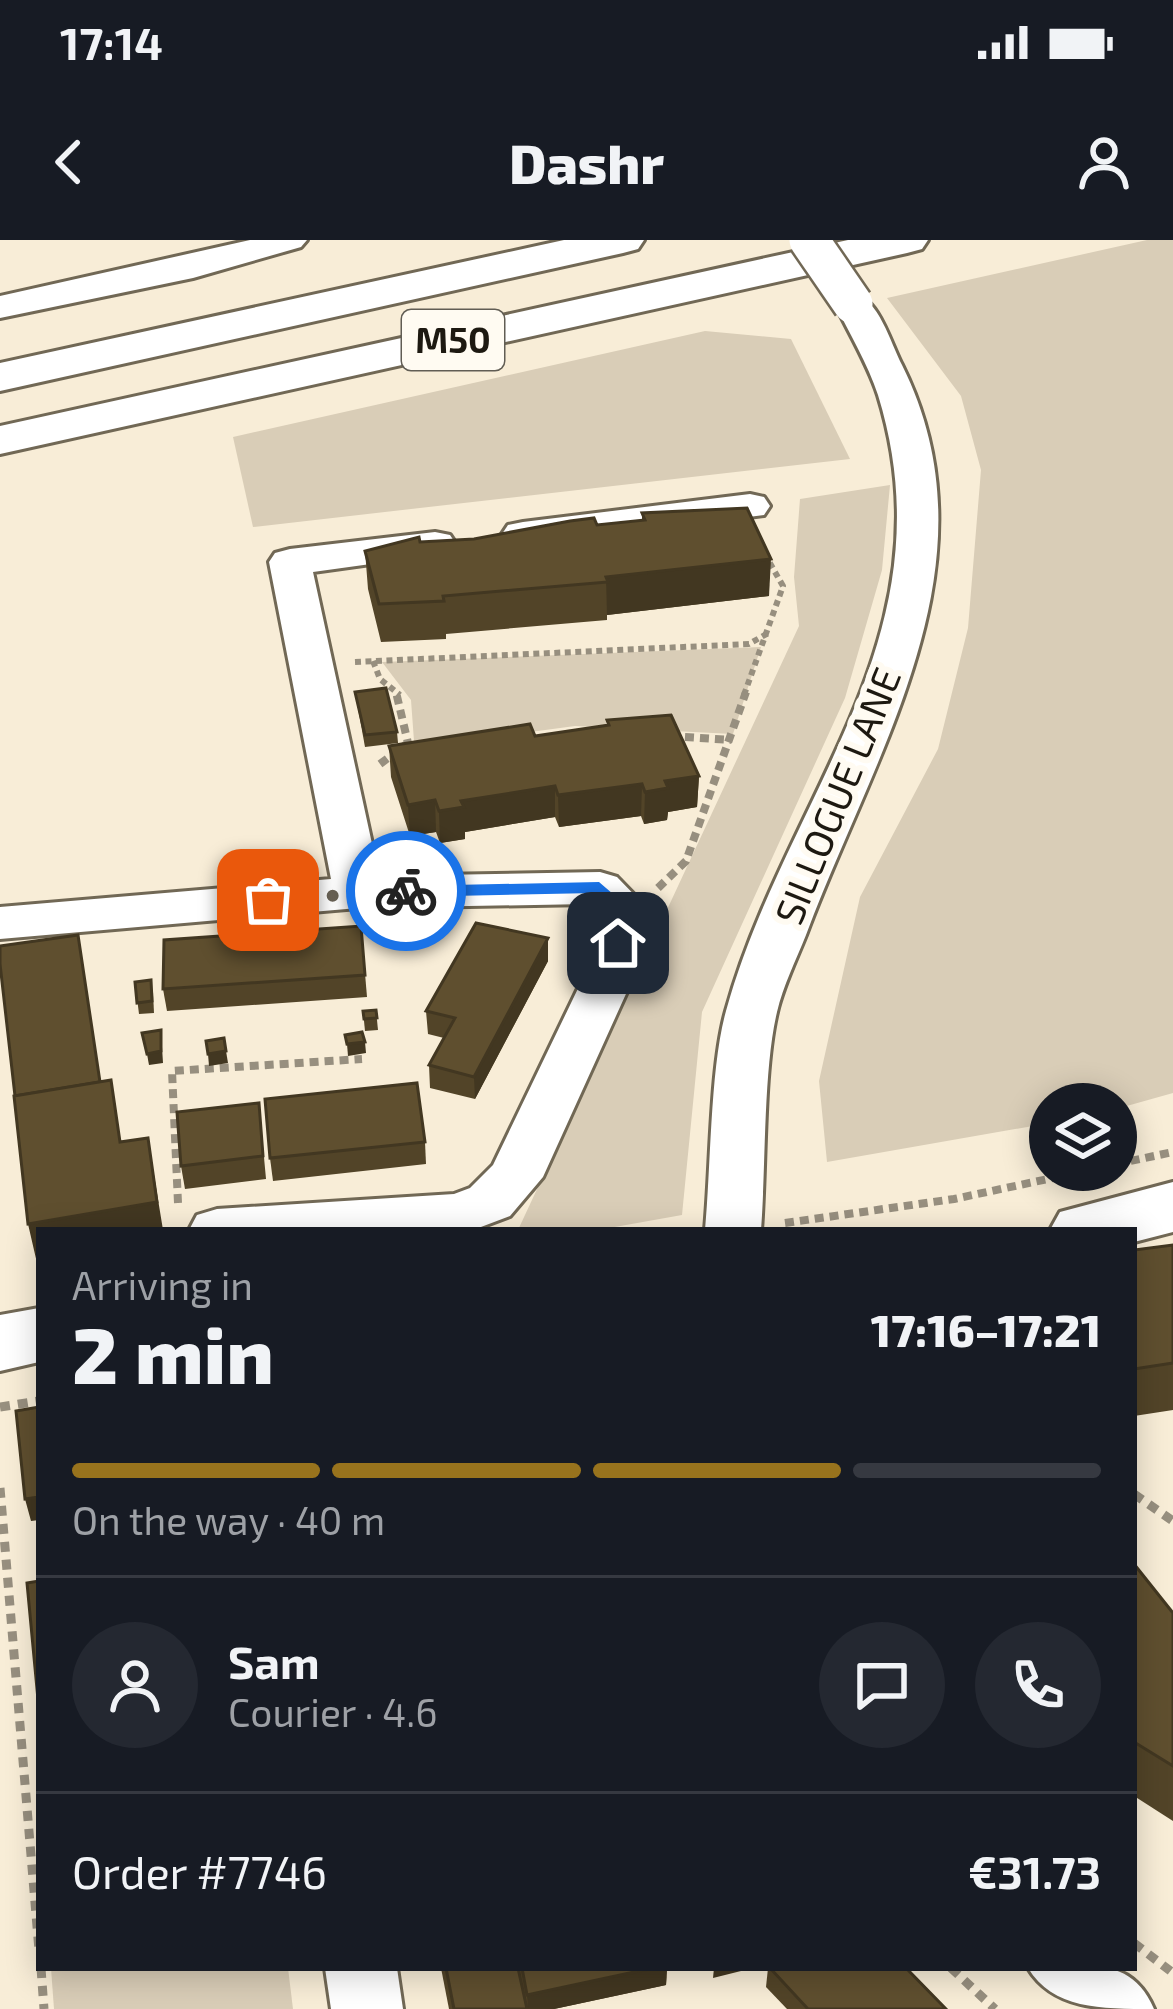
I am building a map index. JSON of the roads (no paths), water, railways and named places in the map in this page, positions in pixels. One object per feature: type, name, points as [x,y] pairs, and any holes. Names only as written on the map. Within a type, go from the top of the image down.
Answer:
[{"type":"main road","name":"M50","points":[[0,376],[623,240]]},
{"type":"main road","name":"M50","points":[[0,440],[907,240]]},
{"type":"main road","points":[[1096,1227],[1173,1207]]},
{"type":"main road","points":[[1137,1256],[1173,1250]]},
{"type":"main road","points":[[0,1343],[36,1337]]},
{"type":"street","points":[[0,307],[214,262],[290,240]]},
{"type":"street","name":"SILLOGUE LANE","points":[[733,1227],[751,1013],[810,859],[876,718],[917,582],[916,485],[897,394],[854,304],[809,240]]},
{"type":"street","points":[[358,892],[290,562],[749,506]]},
{"type":"street","points":[[0,923],[358,892],[612,900],[610,974],[515,1177],[490,1202],[458,1214],[198,1219]]},
{"type":"street","points":[[361,1971],[367,2009]]},
{"type":"street","points":[[1068,1971],[1118,2009]]}]
